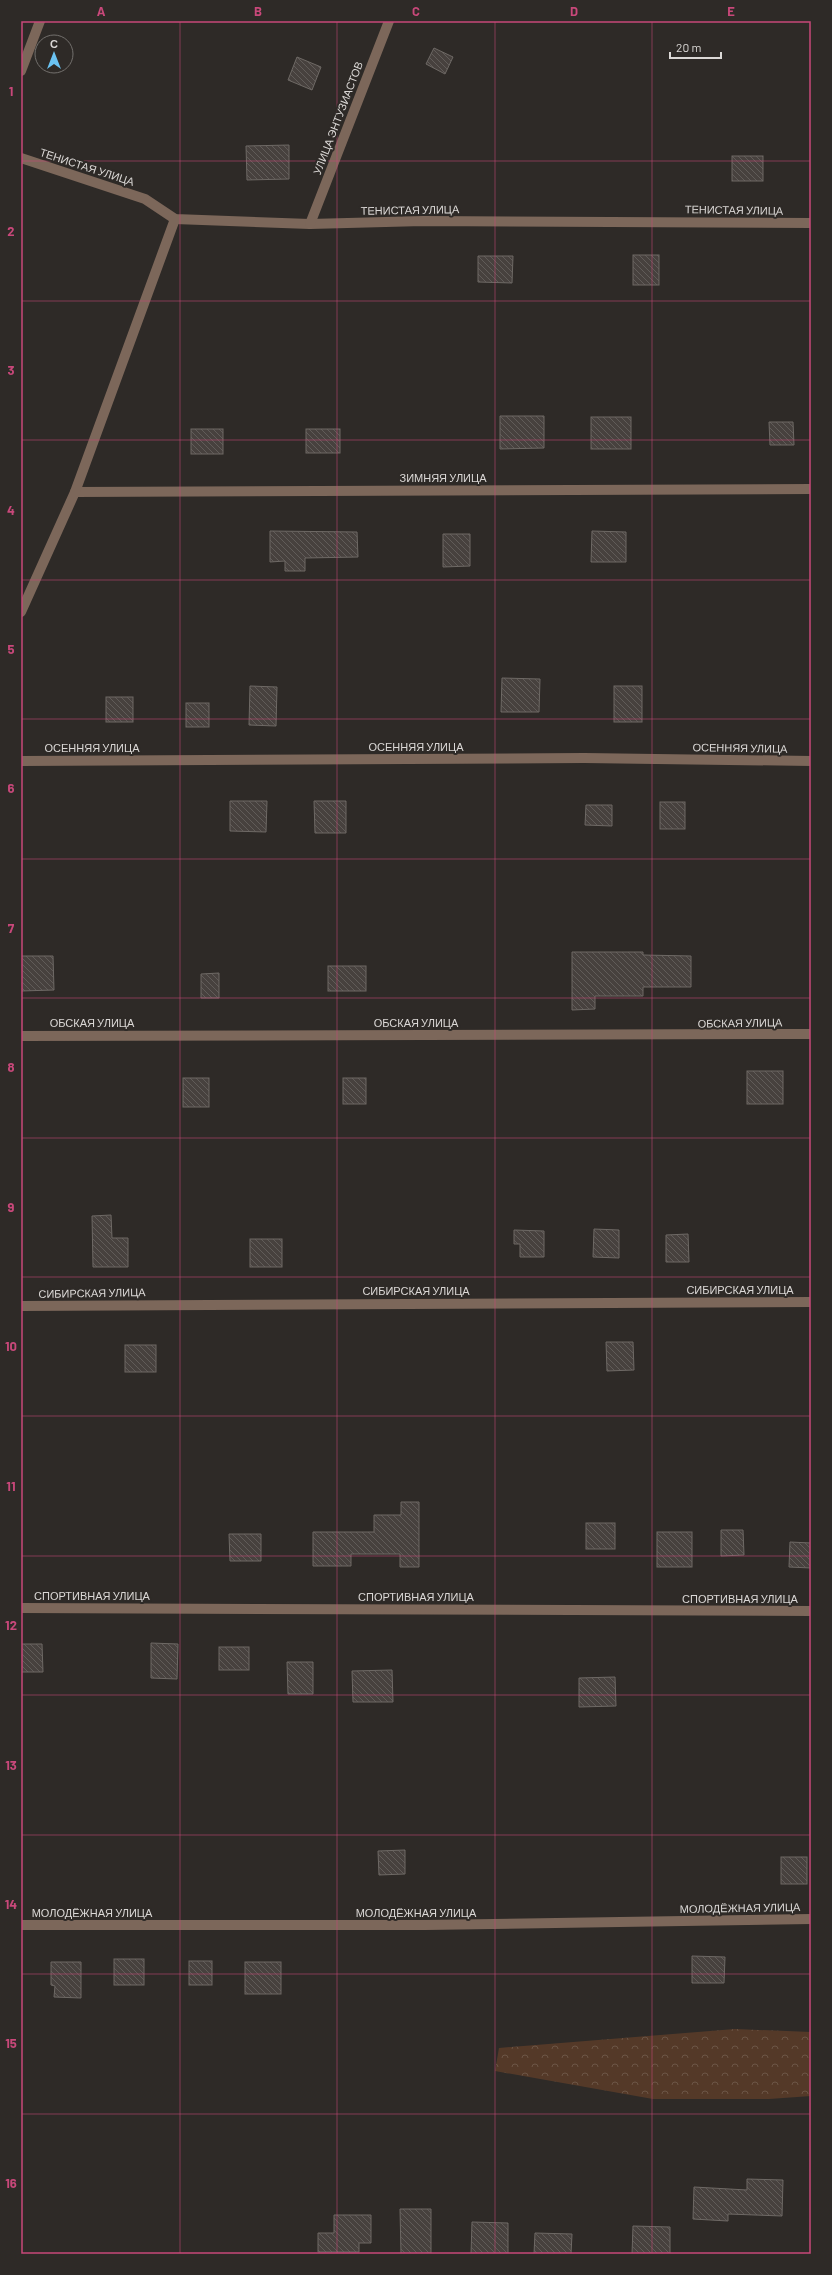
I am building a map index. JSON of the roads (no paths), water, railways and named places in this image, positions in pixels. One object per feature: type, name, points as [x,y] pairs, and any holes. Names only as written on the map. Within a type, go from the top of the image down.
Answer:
[{"type":"street","points":[[21,71],[40,21]]},
{"type":"street","name":"УЛИЦА ЭНТУЗИАСТОВ","points":[[310,224],[389,21]]},
{"type":"street","name":"ТЕНИСТАЯ УЛИЦА","points":[[21,158],[145,199],[175,219],[310,224],[423,221],[811,223]]},
{"type":"street","points":[[21,612],[75,492],[175,219]]},
{"type":"street","name":"ЗИМНЯЯ УЛИЦА","points":[[75,492],[811,489]]},
{"type":"street","name":"ОСЕННЯЯ УЛИЦА","points":[[21,761],[584,758],[811,761]]},
{"type":"street","name":"ОБСКАЯ УЛИЦА","points":[[21,1036],[811,1034]]},
{"type":"street","name":"СИБИРСКАЯ УЛИЦА","points":[[21,1306],[811,1302]]},
{"type":"street","name":"СПОРТИВНАЯ УЛИЦА","points":[[21,1608],[811,1610]]},
{"type":"street","name":"МОЛОДЁЖНАЯ УЛИЦА","points":[[21,1925],[426,1925],[811,1919]]}]
